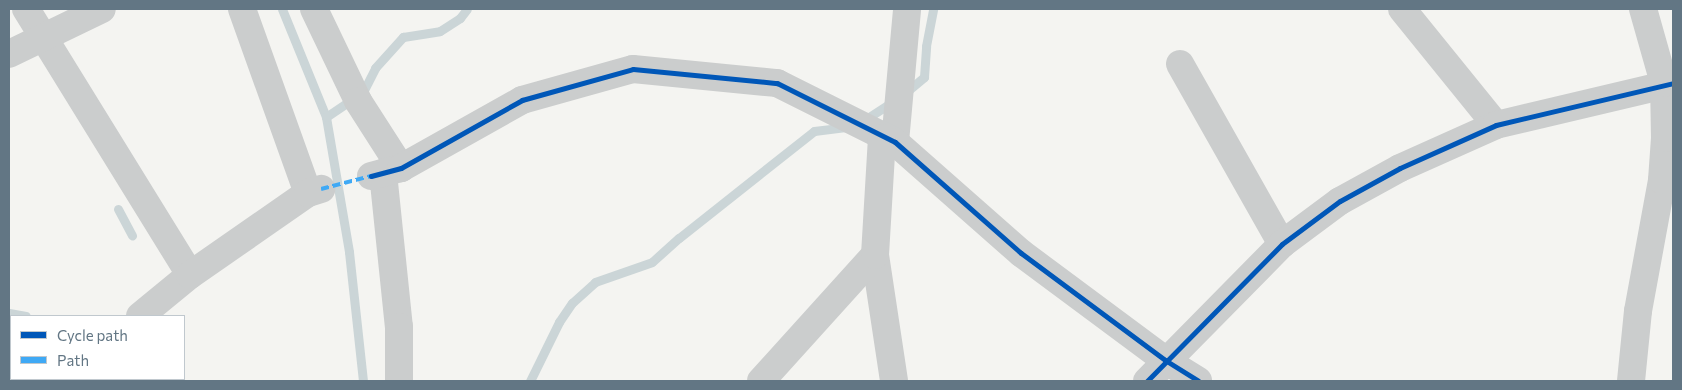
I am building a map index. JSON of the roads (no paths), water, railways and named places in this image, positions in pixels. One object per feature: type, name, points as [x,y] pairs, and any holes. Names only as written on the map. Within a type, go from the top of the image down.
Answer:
[{"type":"street","points":[[26,9],[42,38],[190,275]]},
{"type":"street","points":[[9,54],[102,9]]},
{"type":"street","points":[[141,315],[190,275],[314,191],[242,9]]},
{"type":"street","points":[[314,9],[358,101],[385,172],[399,327],[399,381]]},
{"type":"street","points":[[894,381],[875,254],[907,9]]},
{"type":"street","points":[[1402,9],[1496,125]]},
{"type":"street","points":[[1631,381],[1638,311],[1662,180],[1669,83],[1644,9]]},
{"type":"street","points":[[1180,64],[1282,244]]},
{"type":"street","points":[[385,172],[522,100],[633,69],[777,83],[889,140],[1021,253],[1165,360],[1198,381]]},
{"type":"street","points":[[1147,381],[1165,360],[1282,244],[1340,201],[1391,173],[1496,125],[1669,83]]},
{"type":"street","points":[[760,381],[875,254]]},
{"type":"waterway","points":[[282,9],[326,117],[349,252],[363,381]]},
{"type":"waterway","points":[[326,117],[363,92],[375,68],[403,37],[440,31],[460,18],[467,9]]},
{"type":"waterway","points":[[905,93],[924,77],[926,46],[933,9]]},
{"type":"waterway","points":[[863,121],[894,101]]},
{"type":"waterway","points":[[530,381],[559,322],[572,303],[595,282],[652,262],[679,238],[814,131],[846,127]]},
{"type":"waterway","points":[[118,209],[132,235]]},
{"type":"waterway","points":[[9,313],[20,315]]}]
